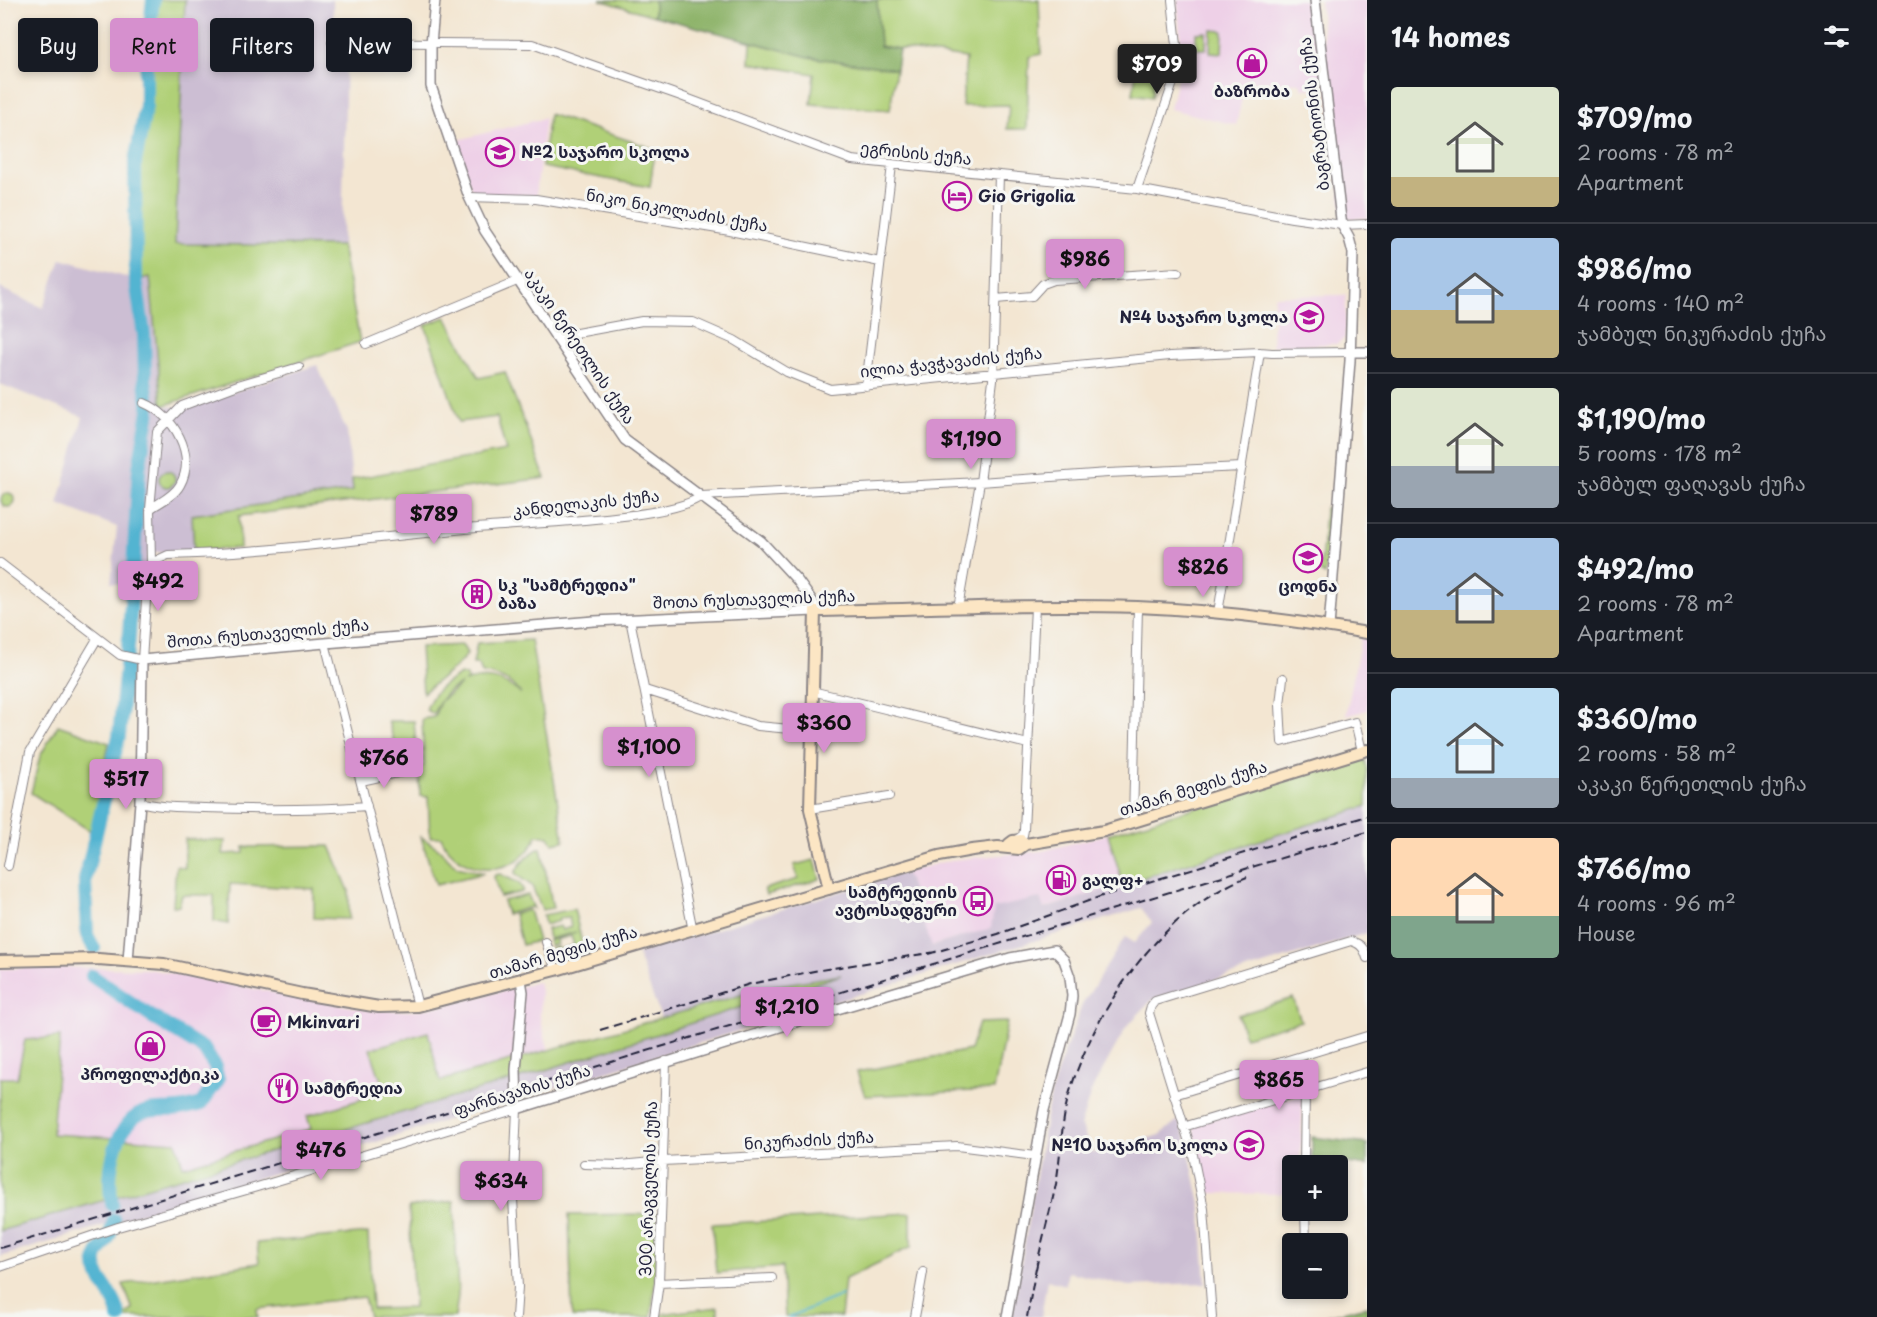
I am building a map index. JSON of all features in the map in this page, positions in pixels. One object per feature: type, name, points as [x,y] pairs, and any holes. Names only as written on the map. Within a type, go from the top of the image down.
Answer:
[{"type":"main road","name":"შოთა რუსთაველის ქუჩა","points":[[815,611],[1138,607],[1218,613],[1367,633]]},
{"type":"main road","points":[[815,611],[810,808],[829,889]]},
{"type":"main road","name":"თამარ მეფის ქუჩა","points":[[0,962],[98,959],[128,961],[177,967],[302,994],[379,1007],[418,1006],[521,980],[693,931],[939,856],[1104,831],[1365,750]]},
{"type":"street","name":"აკაკი წერეთლის ქუჩა","points":[[435,0],[431,44],[431,86],[469,197],[486,231],[517,281],[625,440],[761,541],[797,580],[813,602],[815,611]]},
{"type":"street","points":[[1137,189],[1176,74],[1178,59],[1172,0]]},
{"type":"street","name":"ბაგრატიონის ქუჩა","points":[[1315,0],[1342,225],[1353,253],[1350,352],[1329,627]]},
{"type":"street","name":"ეგრისის ქუჩა","points":[[412,44],[532,44],[667,91],[852,160],[1137,189],[1292,218],[1342,225],[1367,224]]},
{"type":"street","points":[[866,386],[892,165]]},
{"type":"street","points":[[958,608],[980,482],[994,374],[999,175]]},
{"type":"street","name":"ნიკო ნიკოლაძის ქუჩა","points":[[469,197],[536,199],[730,231],[880,262]]},
{"type":"street","points":[[996,299],[1032,296],[1043,284],[1054,280],[1178,272]]},
{"type":"street","points":[[366,344],[517,281]]},
{"type":"street","name":"ილია ჭავჭავაძის ქუჩა","points":[[555,337],[642,321],[693,322],[734,340],[787,372],[830,389],[1170,356],[1260,352],[1367,352]]},
{"type":"street","points":[[1218,613],[1260,352]]},
{"type":"street","points":[[128,961],[140,802],[142,660],[147,586],[151,563],[150,509],[157,432],[182,406],[238,385],[299,367]]},
{"type":"street","points":[[148,404],[159,410],[183,443],[186,466],[180,485],[171,496],[150,509]]},
{"type":"street","name":"კანდელაკის ქუჩა","points":[[151,563],[168,555],[296,547],[640,514],[693,502],[701,496],[980,482],[1108,472],[1242,467]]},
{"type":"street","points":[[0,563],[98,639],[124,656],[142,660]]},
{"type":"street","points":[[1016,844],[1024,830],[1035,607]]},
{"type":"street","points":[[1133,822],[1138,607]]},
{"type":"street","name":"შოთა რუსთაველის ქუჩა","points":[[142,660],[630,619],[815,611]]},
{"type":"street","points":[[630,619],[693,931]]},
{"type":"street","points":[[8,866],[30,752],[98,639]]},
{"type":"street","points":[[325,643],[418,1006]]},
{"type":"street","points":[[1283,678],[1280,705],[1282,742],[1355,722],[1365,750]]},
{"type":"street","points":[[645,690],[758,726],[811,731]]},
{"type":"street","points":[[812,691],[1028,744]]},
{"type":"street","points":[[361,781],[402,771]]},
{"type":"street","points":[[810,808],[889,796]]},
{"type":"street","points":[[140,802],[162,806],[225,808],[319,809],[367,806]]},
{"type":"street","points":[[1212,1317],[1204,1209],[1193,1155],[1149,1013],[1151,1006],[1155,1001],[1351,941],[1358,943],[1365,950],[1367,958]]},
{"type":"street","points":[[546,942],[556,970]]},
{"type":"street","name":"ფარნავაზის ქუჩა","points":[[0,1267],[107,1230],[517,1109],[666,1061],[1010,958],[1054,950],[1064,960],[1070,977],[1072,996],[1070,1014],[1044,1110],[1035,1155]]},
{"type":"street","points":[[516,1317],[518,1287],[513,1199],[517,1109],[516,1070],[524,992],[521,980]]},
{"type":"street","points":[[1174,1095],[1367,1036]]},
{"type":"street","name":"300 არაგველის ქუჩა","points":[[654,1317],[658,1283],[666,1061]]},
{"type":"street","points":[[1183,1127],[1367,1072]]},
{"type":"street","points":[[1304,1155],[1305,1090]]},
{"type":"street","name":"ნიკურაძის ქუჩა","points":[[584,1164],[620,1165],[957,1146],[1035,1155]]},
{"type":"street","points":[[1007,1317],[1035,1155]]},
{"type":"street","points":[[915,1317],[923,1272]]},
{"type":"street","points":[[658,1283],[772,1278]]},
{"type":"shaded area","points":[[185,0],[333,0],[333,18],[326,18],[326,72],[346,72],[342,246],[175,244],[182,72],[198,72],[198,18],[184,18]]},
{"type":"shaded area","points":[[1177,0],[1311,0],[1324,88],[1302,89],[1300,83],[1246,81],[1236,125],[1170,109],[1182,58]]},
{"type":"shaded area","points":[[1320,0],[1367,0],[1367,218],[1343,219]]},
{"type":"shaded area","name":"№2 საჯარო სკოლა","points":[[545,118],[536,196],[473,194],[454,141]]},
{"type":"shaded area","points":[[61,259],[136,280],[150,277],[162,406],[184,408],[317,365],[347,431],[353,491],[192,515],[194,551],[148,553],[145,577],[138,578],[137,585],[111,583],[117,527],[58,504],[83,417],[0,384],[0,288],[43,308]]},
{"type":"shaded area","name":"№4 საჯარო სკოლა","points":[[1346,295],[1345,338],[1337,344],[1272,346],[1274,296]]},
{"type":"shaded area","points":[[1361,637],[1367,638],[1367,710],[1346,716]]},
{"type":"shaded area","points":[[1367,806],[1367,933],[1153,999],[1127,1026],[1091,1091],[1081,1124],[1092,1153],[1160,1135],[1178,1120],[1186,1137],[1201,1209],[1206,1283],[1129,1286],[1068,1272],[1065,1285],[1047,1280],[1041,1317],[1012,1317],[1047,1111],[1056,1075],[1082,1005],[1125,937],[1135,943],[1152,922],[1141,908],[0,1257],[0,1231],[533,1074],[836,977],[773,986],[661,1018],[637,953],[906,872],[932,946],[991,928],[994,908],[1040,898],[1044,909]]},
{"type":"shaded area","points":[[1108,834],[1123,884],[1043,909],[1040,898],[992,928],[931,946],[906,872],[951,860],[1043,851]]},
{"type":"shaded area","points":[[47,967],[148,969],[368,1010],[410,1011],[447,1005],[538,982],[541,990],[540,1018],[549,1051],[440,1081],[371,1049],[385,1092],[307,1116],[311,1128],[183,1166],[176,1142],[51,1134],[60,1038],[17,1078],[0,1078],[0,969]]},
{"type":"shaded area","name":"№10 საჯარო სკოლა","points":[[1303,1094],[1300,1155],[1282,1155],[1282,1194],[1204,1193],[1193,1124]]},
{"type":"green space","points":[[153,0],[185,0],[184,18],[151,18]]},
{"type":"green space","points":[[600,0],[654,0],[654,16]]},
{"type":"green space","points":[[654,0],[877,0],[880,46],[899,49],[896,69],[809,57],[654,16]]},
{"type":"green space","points":[[877,0],[1039,0],[1041,54],[1029,57],[1027,129],[1007,129],[1009,105],[962,106],[966,58],[880,46]]},
{"type":"green space","points":[[1211,30],[1223,31],[1222,53],[1210,52]]},
{"type":"green space","points":[[1206,32],[1206,49],[1196,49],[1196,33]]},
{"type":"green space","points":[[751,42],[809,57],[896,69],[890,110],[811,104],[814,74],[750,63]]},
{"type":"green space","points":[[1137,65],[1156,68],[1152,97],[1133,94]]},
{"type":"green space","points":[[146,72],[182,72],[175,244],[342,246],[360,342],[162,406],[150,277],[136,280],[135,162],[146,106]]},
{"type":"green space","points":[[549,114],[655,149],[650,187],[542,167]]},
{"type":"green space","points":[[446,317],[479,378],[505,372],[545,478],[239,516],[240,548],[194,551],[192,515],[353,491],[352,479],[506,451],[497,417],[459,422],[425,325]]},
{"type":"green space","points":[[164,471],[170,471],[175,479],[173,485],[164,487],[159,482],[159,476]]},
{"type":"green space","points":[[5,493],[11,493],[15,500],[11,507],[5,507],[1,503],[1,497]]},
{"type":"green space","points":[[1331,507],[1329,542],[1323,542],[1325,508]]},
{"type":"green space","points":[[1323,543],[1329,543],[1325,575],[1320,572]]},
{"type":"green space","points":[[531,640],[564,841],[553,843],[549,837],[537,835],[529,849],[518,860],[504,866],[490,868],[475,866],[461,861],[450,851],[441,837],[430,837],[428,797],[420,796],[419,767],[424,766],[422,719],[434,717],[440,702],[461,684],[444,696],[438,704],[433,714],[426,710],[435,693],[444,684],[461,674],[467,676],[468,680],[464,682],[494,679],[507,684],[521,694],[509,682],[494,675],[482,673],[479,664],[473,664],[477,643]]},
{"type":"green space","points":[[462,645],[467,653],[464,657],[423,693],[420,647]]},
{"type":"green space","points":[[388,721],[414,721],[416,747],[412,758],[402,768]]},
{"type":"green space","points":[[58,725],[109,743],[92,832],[31,793],[40,756]]},
{"type":"green space","points":[[1364,756],[1367,768],[1367,806],[1123,884],[1108,834]]},
{"type":"green space","points":[[421,837],[438,848],[457,867],[484,873],[436,885]]},
{"type":"green space","points":[[185,839],[225,841],[223,854],[244,853],[244,847],[330,846],[349,891],[349,919],[314,918],[314,889],[230,884],[228,924],[214,921],[214,895],[182,895],[179,906],[173,906],[176,866],[185,868]]},
{"type":"green space","points":[[541,848],[553,908],[542,910],[532,886],[515,874],[526,858]]},
{"type":"green space","points":[[815,860],[820,879],[766,895],[764,889],[798,879],[794,865]]},
{"type":"green space","points":[[500,874],[519,883],[523,889],[522,892],[500,897],[494,877]]},
{"type":"green space","points":[[528,895],[534,909],[531,907],[507,914],[503,901]]},
{"type":"green space","points":[[574,909],[583,947],[553,956],[551,949],[557,947],[558,950],[574,945],[571,936],[556,940],[557,944],[550,946],[548,941],[576,932],[549,939],[547,929],[560,926],[562,930],[571,927],[569,917],[559,918],[559,921],[545,925],[543,915]]},
{"type":"green space","points":[[529,910],[538,941],[522,945],[514,914]]},
{"type":"green space","points":[[841,975],[533,1074],[0,1231],[0,1078],[17,1078],[25,1040],[60,1037],[52,1134],[176,1142],[183,1166],[311,1129],[307,1116],[385,1092],[370,1049],[428,1032],[440,1081],[773,986]]},
{"type":"green space","points":[[1293,998],[1301,1021],[1245,1037],[1238,1015]]},
{"type":"green space","points":[[1007,1022],[994,1090],[865,1096],[857,1072],[970,1050],[979,1023]]},
{"type":"green space","points":[[1312,1137],[1367,1144],[1367,1166],[1348,1163],[1348,1155],[1312,1155]]},
{"type":"green space","points":[[454,1201],[458,1296],[455,1317],[369,1317],[364,1297],[257,1309],[258,1317],[119,1317],[133,1310],[123,1284],[259,1263],[257,1243],[368,1233],[372,1309],[414,1308],[409,1207]]},
{"type":"green space","points":[[911,1213],[911,1247],[845,1279],[841,1317],[785,1317],[782,1267],[716,1273],[712,1224]]},
{"type":"green space","points":[[657,1214],[655,1284],[651,1317],[572,1317],[569,1215]]},
{"type":"green space","points":[[1367,1306],[1367,1317],[1325,1316]]},
{"type":"green space","points":[[718,1307],[718,1317],[659,1317],[660,1314]]},
{"type":"waterway","points":[[94,948],[87,935],[85,880],[119,736],[129,637],[139,468],[149,410],[145,381],[144,335],[136,280],[135,162],[146,106],[146,59],[153,0]]},
{"type":"waterway","points":[[92,976],[204,1049],[215,1067],[218,1080],[201,1104],[179,1109],[146,1111],[132,1120],[124,1129],[111,1167],[112,1204]]},
{"type":"waterway","points":[[114,1220],[109,1236],[97,1256],[96,1267],[115,1302],[119,1317]]},
{"type":"waterway","points":[[789,1317],[842,1295]]},
{"type":"railway","points":[[928,954],[998,934],[1102,896],[1367,816]]},
{"type":"railway","points":[[0,1248],[1367,832]]},
{"type":"railway","points":[[1036,1269],[1056,1184],[1068,1098],[1094,1031],[1113,998],[1159,939],[1186,914],[1216,893],[1247,877]]},
{"type":"railway","points":[[600,1030],[750,984],[814,971],[936,952]]},
{"type":"railway","points":[[1027,1317],[1037,1262]]},
{"type":"place","name":"ბაზრობა","points":[[1252,63]]},
{"type":"place","name":"№2 საჯარო სკოლა","points":[[500,152]]},
{"type":"place","name":"Gio Grigolia","points":[[957,196]]},
{"type":"place","name":"№4 საჯარო სკოლა","points":[[1309,317]]},
{"type":"place","name":"ცოდნა","points":[[1308,558]]},
{"type":"place","name":"სკ \"სამტრედია\" ბაზა","points":[[477,594]]},
{"type":"place","name":"გალფ+","points":[[1061,880]]},
{"type":"place","name":"სამტრედიის ავტოსადგური","points":[[978,901]]},
{"type":"place","name":"Mkinvari","points":[[266,1022]]},
{"type":"place","name":"პროფილაქტიკა","points":[[150,1046]]},
{"type":"place","name":"სამტრედია","points":[[283,1088]]},
{"type":"place","name":"№10 საჯარო სკოლა","points":[[1249,1145]]}]
